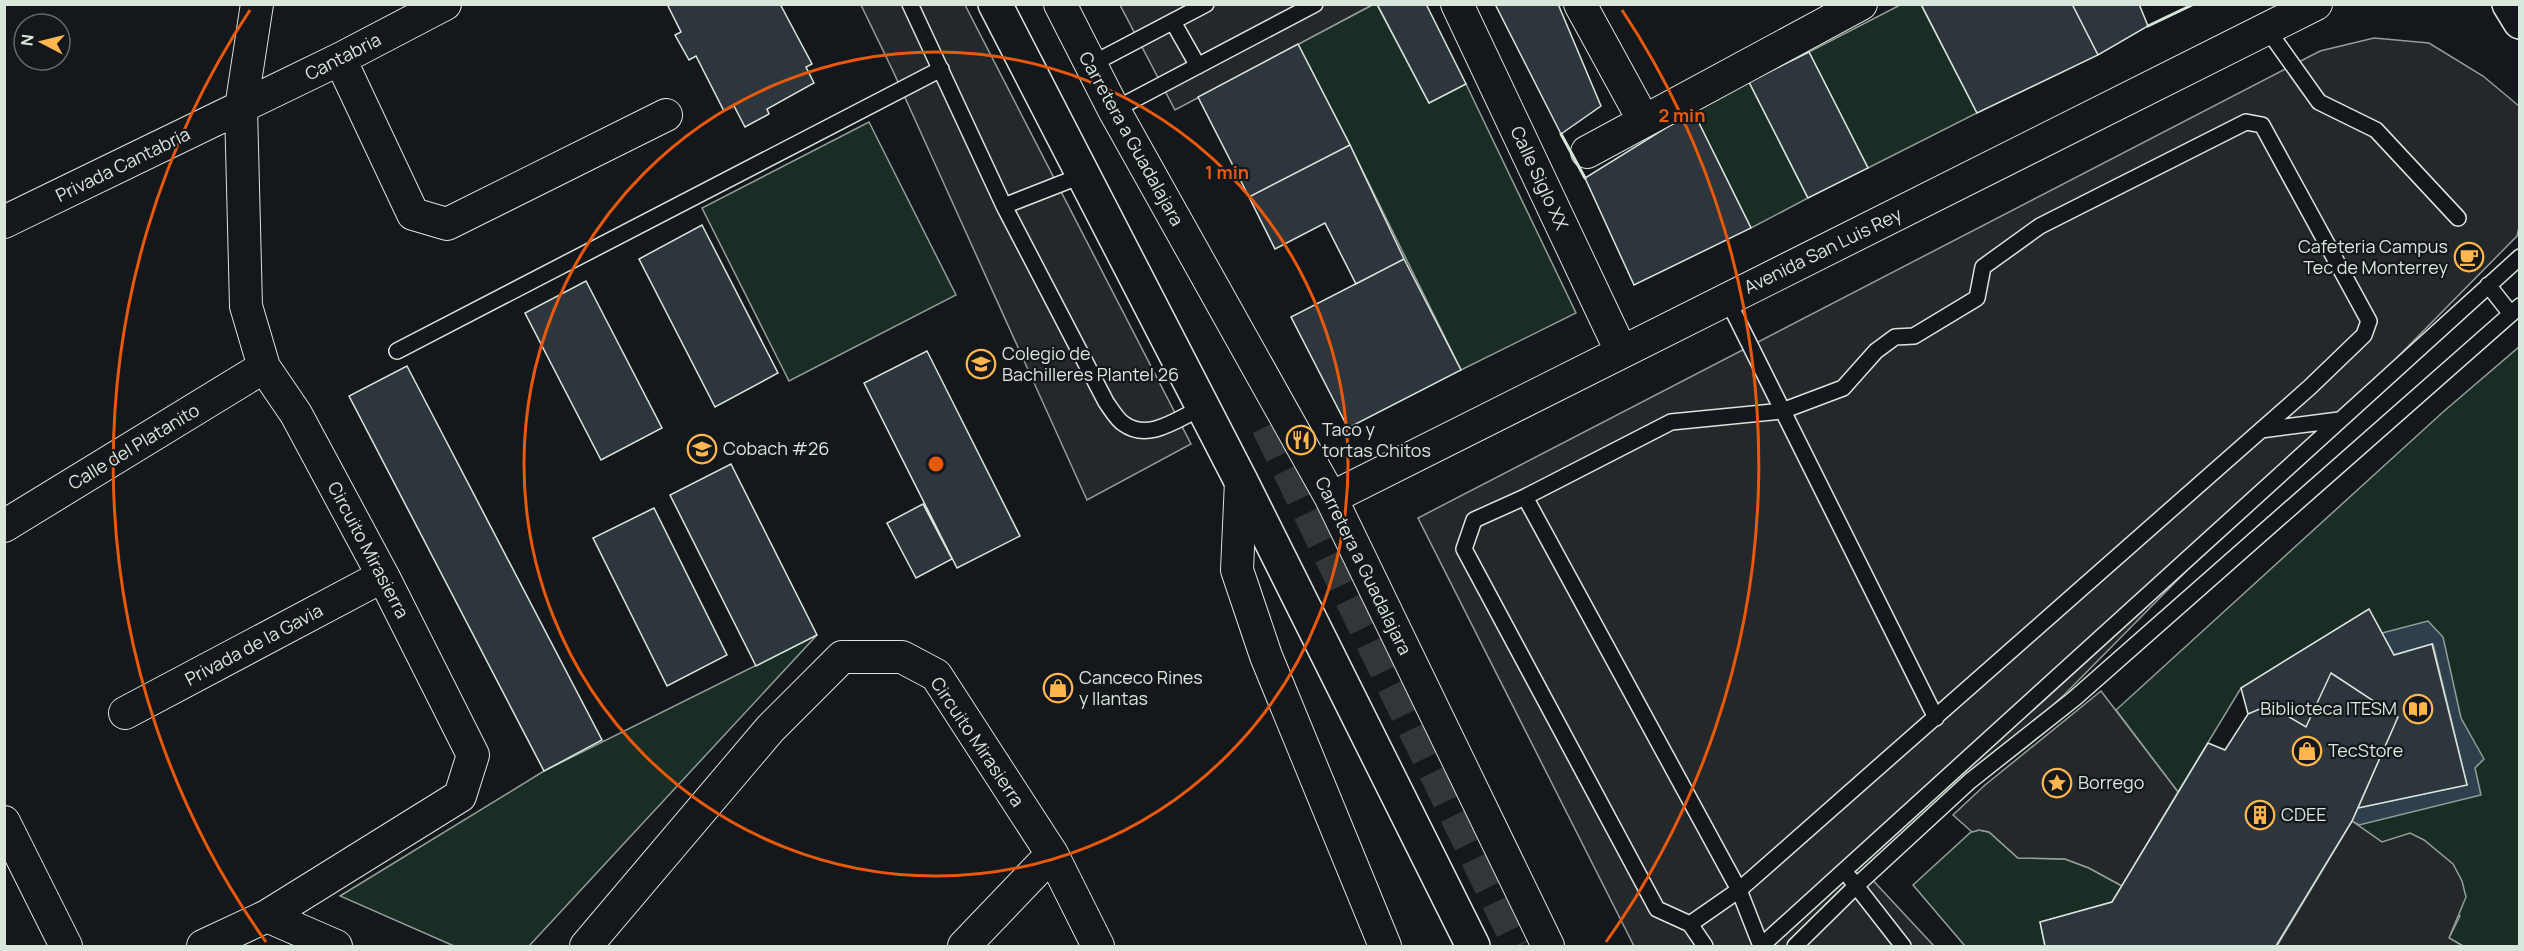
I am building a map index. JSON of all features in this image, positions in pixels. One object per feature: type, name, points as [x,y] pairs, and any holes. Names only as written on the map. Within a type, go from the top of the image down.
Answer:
[{"type":"main road","points":[[995,4],[1203,406],[1473,946]]},
{"type":"main road","points":[[2509,4],[2520,22]]},
{"type":"street","name":"Circuito Mirasierra","points":[[203,946],[267,916],[460,796],[473,755],[383,576],[296,414],[264,367],[246,306],[241,108],[256,4]]},
{"type":"street","name":"Cantabria","points":[[241,108],[445,4]]},
{"type":"street","name":"Carretera a Guadalajara","points":[[1059,4],[1114,110],[1331,498],[1548,946]]},
{"type":"street","name":"Calle Siglo XX","points":[[1457,4],[1621,351]]},
{"type":"street","points":[[1580,4],[1644,121]]},
{"type":"street","points":[[1587,152],[1861,4]]},
{"type":"street","name":"Avenida San Luis Rey","points":[[1331,498],[2316,4]]},
{"type":"street","points":[[340,59],[413,214],[447,224],[666,116]]},
{"type":"street","name":"Privada Cantabria","points":[[4,222],[241,108]]},
{"type":"street","points":[[1241,339],[1267,426]]},
{"type":"street","name":"Calle del Platanito","points":[[4,526],[264,367]]},
{"type":"street","points":[[1241,481],[1238,570],[1266,656],[1385,946]]},
{"type":"street","name":"Privada de la Gavia","points":[[125,713],[383,576]]},
{"type":"street","name":"Circuito Mirasierra","points":[[586,946],[770,729],[842,657],[902,657],[936,675],[1052,854],[1098,946]]},
{"type":"street","points":[[4,822],[66,946]]},
{"type":"street","points":[[964,946],[1052,854]]},
{"type":"street","points":[[267,916],[336,946]]},
{"type":"lane","points":[[910,4],[1004,206],[1106,402],[1123,424],[1141,432],[1154,430],[1203,406]]},
{"type":"lane","points":[[1090,65],[1206,4]]},
{"type":"lane","points":[[1114,110],[1315,4]]},
{"type":"lane","points":[[1173,22],[1198,66]]},
{"type":"lane","points":[[2267,29],[2319,102],[2376,130],[2458,218]]},
{"type":"lane","points":[[397,351],[941,69]]},
{"type":"lane","points":[[1690,924],[1739,890],[1936,718],[2310,387],[2364,335],[2369,321],[2262,125],[2246,122],[2040,226],[1983,267],[1977,298],[1914,336],[1895,337],[1876,351],[1844,388],[1782,411],[1671,422],[1525,497],[1474,520],[1464,549],[1657,909],[1690,924],[1705,946]]},
{"type":"lane","points":[[1004,206],[1083,175]]},
{"type":"lane","points":[[1525,497],[1739,890],[1761,946],[2520,257]]},
{"type":"lane","points":[[1795,946],[1856,886],[1970,781],[2075,698],[2515,310],[2488,285]]},
{"type":"lane","points":[[1727,299],[1936,718]]},
{"type":"lane","points":[[2261,430],[2339,420]]},
{"type":"lane","points":[[1844,871],[1903,946]]},
{"type":"green space","points":[[1372,5],[1377,5],[1429,103],[1466,84],[1576,313],[1461,370],[1298,44]]},
{"type":"green space","points":[[1900,5],[1921,5],[1977,113],[1868,168],[1809,52]]},
{"type":"green space","points":[[1749,82],[1808,198],[1751,228],[1693,111]]},
{"type":"green space","points":[[869,122],[956,295],[789,381],[702,208]]},
{"type":"green space","points":[[2519,347],[2519,946],[2463,946],[2449,938],[2460,916],[2382,842],[2352,821],[2358,808],[2467,785],[2432,644],[2394,655],[2369,609],[2241,688],[2178,792],[2116,710],[2443,412]]},
{"type":"green space","points":[[817,635],[529,946],[454,946],[340,896],[544,771]]},
{"type":"green space","points":[[1979,830],[1989,832],[2018,858],[2065,859],[2089,868],[2122,886],[2112,902],[2040,922],[2045,946],[1965,946],[1913,885],[1971,832]]},
{"type":"shaded area","points":[[861,5],[965,5],[1191,444],[1087,500]]},
{"type":"shaded area","points":[[1120,5],[1372,5],[1175,110]]},
{"type":"shaded area","points":[[2374,38],[2429,43],[2483,76],[2519,106],[2520,223],[2517,236],[2065,694],[1868,875],[1934,946],[1634,946],[1418,518],[2320,51]]},
{"type":"shaded area","points":[[2101,691],[2178,792],[2122,886],[2089,868],[2065,859],[2018,858],[1989,832],[1979,830],[1972,832],[1953,815],[1985,785]]},
{"type":"shaded area","points":[[2352,821],[2382,842],[2410,833],[2424,840],[2453,864],[2462,881],[2466,897],[2449,938],[2463,946],[2277,946]]},
{"type":"water","points":[[2428,621],[2443,637],[2461,718],[2484,759],[2475,768],[2481,795],[2359,825],[2352,821],[2358,808],[2467,785],[2433,644],[2394,655],[2382,633]]},
{"type":"building","points":[[667,4],[780,4],[812,64],[806,67],[814,83],[767,109],[769,114],[745,127],[734,106],[724,111],[696,56],[689,60],[675,35],[681,32]]},
{"type":"building","points":[[1377,4],[1426,4],[1466,84],[1429,103]]},
{"type":"building","points":[[1495,4],[1558,4],[1601,106],[1561,134]]},
{"type":"building","points":[[1921,4],[2072,4],[2098,55],[1977,113]]},
{"type":"building","points":[[2072,4],[2139,4],[2148,26],[2098,55]]},
{"type":"building","points":[[1298,44],[1350,145],[1249,197],[1198,97]]},
{"type":"building","points":[[1809,52],[1868,168],[1808,198],[1749,82]]},
{"type":"building","points":[[1693,111],[1751,228],[1634,285],[1585,178]]},
{"type":"building","points":[[1350,145],[1404,259],[1356,284],[1325,223],[1275,249],[1249,197]]},
{"type":"building","points":[[702,225],[778,373],[715,407],[639,259]]},
{"type":"building","points":[[1404,259],[1461,370],[1348,428],[1291,317]]},
{"type":"building","points":[[586,281],[662,428],[601,460],[525,313]]},
{"type":"building","points":[[927,351],[1020,536],[957,568],[864,383]]},
{"type":"building","points":[[407,366],[602,740],[544,771],[349,396]]},
{"type":"building","points":[[731,464],[817,635],[756,666],[670,495]]},
{"type":"building","points":[[923,504],[952,559],[916,578],[887,523]]},
{"type":"building","points":[[654,508],[727,655],[667,686],[593,538]]},
{"type":"building","name":"Biblioteca ITESM","points":[[2369,609],[2394,655],[2432,644],[2467,785],[2358,808],[2398,717],[2331,673],[2306,727],[2269,705],[2248,714],[2241,688]]},
{"type":"building","name":"CDEE","points":[[2331,673],[2398,717],[2352,821],[2276,946],[2045,946],[2040,922],[2112,902],[2208,743],[2225,750],[2248,714],[2269,705],[2306,727]]},
{"type":"tunnel","points":[[1267,426],[1519,946]]},
{"type":"wall","points":[[2148,26],[2194,4]]},
{"type":"wall","points":[[1561,134],[1585,178]]},
{"type":"place","name":"Cafeteria Campus Tec de Monterrey","points":[[2469,257]]},
{"type":"place","name":"Colegio de Bachilleres Plantel 26","points":[[981,364]]},
{"type":"place","name":"Taco y tortas Chitos","points":[[1301,440]]},
{"type":"place","name":"Cobach #26","points":[[702,449]]},
{"type":"place","name":"Canceco Rines y llantas","points":[[1058,688]]},
{"type":"place","name":"Biblioteca ITESM","points":[[2418,709]]},
{"type":"place","name":"TecStore","points":[[2307,751]]},
{"type":"place","name":"Borrego","points":[[2057,783]]},
{"type":"place","name":"CDEE","points":[[2260,815]]}]
